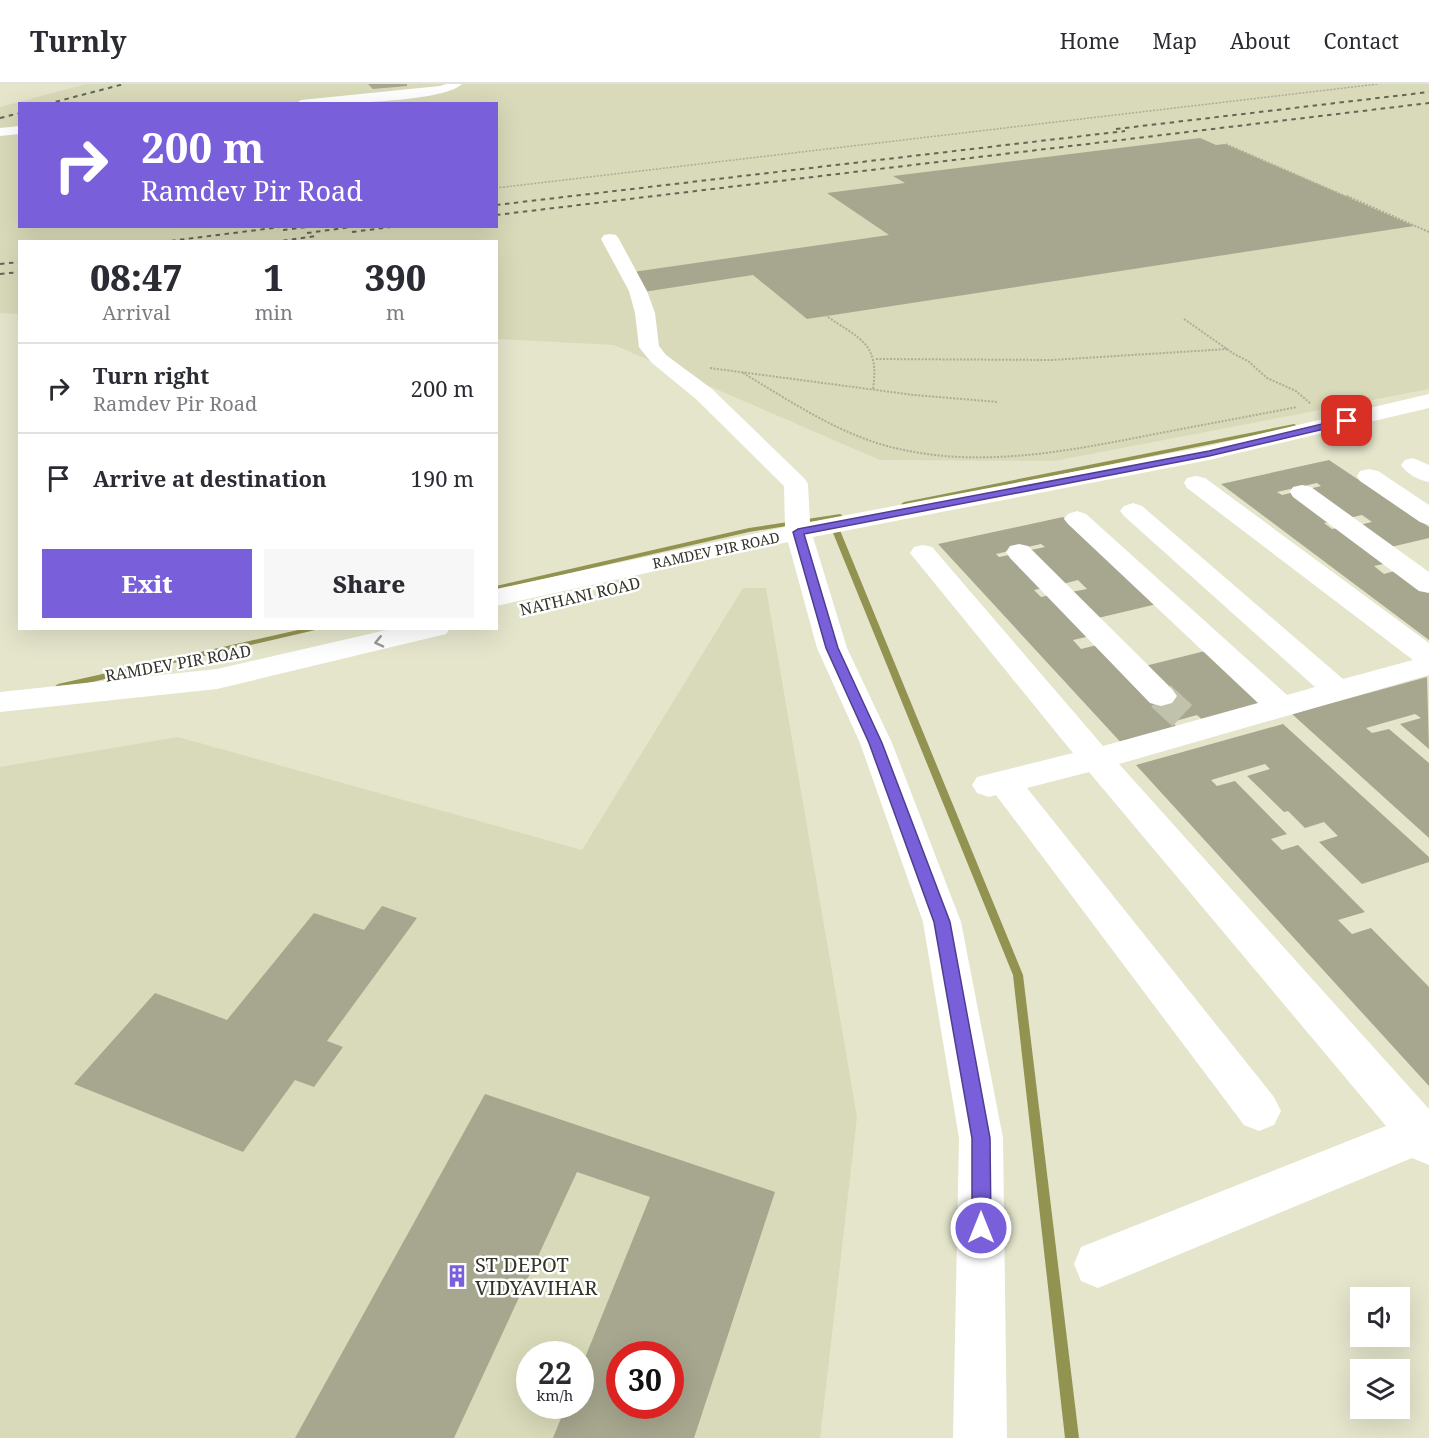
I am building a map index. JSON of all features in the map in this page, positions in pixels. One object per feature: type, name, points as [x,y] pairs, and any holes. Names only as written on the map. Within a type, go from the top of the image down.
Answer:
[{"type":"street","points":[[342,102],[444,97],[456,84]]},
{"type":"street","points":[[0,132],[18,130]]},
{"type":"street","points":[[610,239],[639,292],[646,314],[649,347],[659,359],[692,384],[796,484],[824,535],[832,648],[876,743],[942,922],[981,1138],[980,1438]]},
{"type":"street","name":"NATHANI ROAD","points":[[498,615],[824,535],[1182,472],[1426,410]]},
{"type":"street","points":[[1182,472],[1429,657]]},
{"type":"street","points":[[1368,476],[1429,517]]},
{"type":"street","points":[[1302,492],[1428,583]]},
{"type":"street","points":[[1133,512],[1338,691]]},
{"type":"street","points":[[1077,519],[1281,707]]},
{"type":"street","name":"RAMDEV PIR ROAD","points":[[498,598],[824,535]]},
{"type":"street","points":[[1019,552],[1161,696]]},
{"type":"street","points":[[923,553],[1096,759],[1426,1136],[1098,1264]]},
{"type":"street","name":"RAMDEV PIR ROAD","points":[[0,687],[200,663],[346,630]]},
{"type":"street","points":[[0,702],[217,679],[427,630]]},
{"type":"street","points":[[1259,1111],[997,783],[1096,759],[1193,726],[1281,707],[1429,665]]},
{"type":"path","points":[[498,188],[1378,84]]},
{"type":"path","points":[[1226,144],[1429,232]]},
{"type":"path","points":[[825,315],[867,344],[878,367],[873,389]]},
{"type":"path","points":[[1184,319],[1248,361],[1267,378],[1296,391],[1311,404]]},
{"type":"path","points":[[876,359],[1058,362],[1137,358],[1228,349]]},
{"type":"path","points":[[659,359],[743,373],[998,402]]},
{"type":"path","points":[[743,373],[844,429],[879,444],[927,455],[989,459],[1059,453],[1321,402]]},
{"type":"shaded area","points":[[86,84],[1429,84],[1429,389],[1054,461],[880,460],[614,345],[498,339],[498,240],[18,240],[18,314],[0,313],[0,107],[18,102],[18,228],[498,228],[498,102],[19,102]]},
{"type":"shaded area","name":"ST DEPOT VIDYAVIHAR","points":[[743,588],[766,588],[857,1117],[820,1438],[0,1438],[0,767],[178,737],[582,850]]},
{"type":"building","points":[[368,84],[407,84],[407,86],[373,89]]},
{"type":"building","points":[[1200,138],[1216,145],[1225,144],[1414,226],[807,319],[753,275],[637,293],[626,273],[889,235],[827,193],[905,183],[893,176]]},
{"type":"building","points":[[1329,460],[1429,527],[1429,538],[1391,547],[1359,525],[1372,522],[1362,515],[1349,518],[1304,490],[1321,486],[1317,483],[1277,492],[1282,495],[1295,492],[1335,521],[1324,523],[1332,529],[1344,527],[1393,562],[1374,566],[1384,574],[1398,570],[1429,592],[1429,640],[1221,484]]},
{"type":"building","points":[[1063,517],[1157,604],[1098,618],[1071,592],[1087,589],[1078,580],[1063,584],[1026,551],[1045,547],[1041,544],[996,554],[999,557],[1014,554],[1048,587],[1034,590],[1041,597],[1055,594],[1095,635],[1073,640],[1081,649],[1097,645],[1141,667],[1205,651],[1267,708],[1207,724],[1197,715],[1172,722],[1181,731],[1125,747],[938,544]]},
{"type":"building","points":[[1427,677],[1429,749],[1400,724],[1421,718],[1415,714],[1366,728],[1372,733],[1389,729],[1429,763],[1429,838],[1292,714]]},
{"type":"building","points":[[1283,724],[1429,857],[1429,862],[1362,884],[1319,842],[1338,836],[1324,822],[1305,828],[1288,811],[1284,812],[1247,776],[1270,769],[1265,764],[1211,780],[1217,786],[1235,781],[1287,834],[1271,839],[1282,850],[1298,845],[1365,912],[1338,920],[1352,934],[1371,928],[1429,987],[1429,1086],[1136,765]]},
{"type":"building","points":[[382,906],[417,918],[327,1041],[343,1047],[314,1087],[295,1080],[243,1152],[74,1084],[155,993],[227,1020],[314,913],[364,930]]},
{"type":"building","name":"ST DEPOT VIDYAVIHAR","points":[[485,1094],[775,1192],[694,1438],[553,1438],[561,1419],[594,1419],[594,1341],[592,1341],[650,1197],[577,1172],[454,1438],[295,1438]]},
{"type":"waterway","points":[[904,504],[1294,426]]},
{"type":"waterway","points":[[498,588],[749,530],[840,516]]},
{"type":"waterway","points":[[833,523],[1018,975],[1072,1438]]},
{"type":"waterway","points":[[58,687],[311,630]]},
{"type":"tunnel","points":[[1161,696],[1188,721]]},
{"type":"railway","points":[[55,102],[124,84]]},
{"type":"railway","points":[[1116,129],[1429,92]]},
{"type":"railway","points":[[498,215],[1429,103]]},
{"type":"railway","points":[[0,118],[18,114]]},
{"type":"railway","points":[[498,205],[1125,131]]},
{"type":"railway","points":[[178,240],[273,228]]},
{"type":"railway","points":[[283,230],[299,228]]},
{"type":"railway","points":[[307,233],[344,228]]},
{"type":"railway","points":[[352,232],[383,228]]},
{"type":"railway","points":[[288,240],[316,236]]},
{"type":"railway","points":[[0,264],[18,262]]},
{"type":"railway","points":[[0,274],[18,272]]},
{"type":"place","name":"ST DEPOT VIDYAVIHAR","points":[[457,1276]]},
{"type":"route","points":[[981,1228],[981,1138],[942,922],[876,743],[832,648],[798,532],[1209,453],[1347,421]]}]
